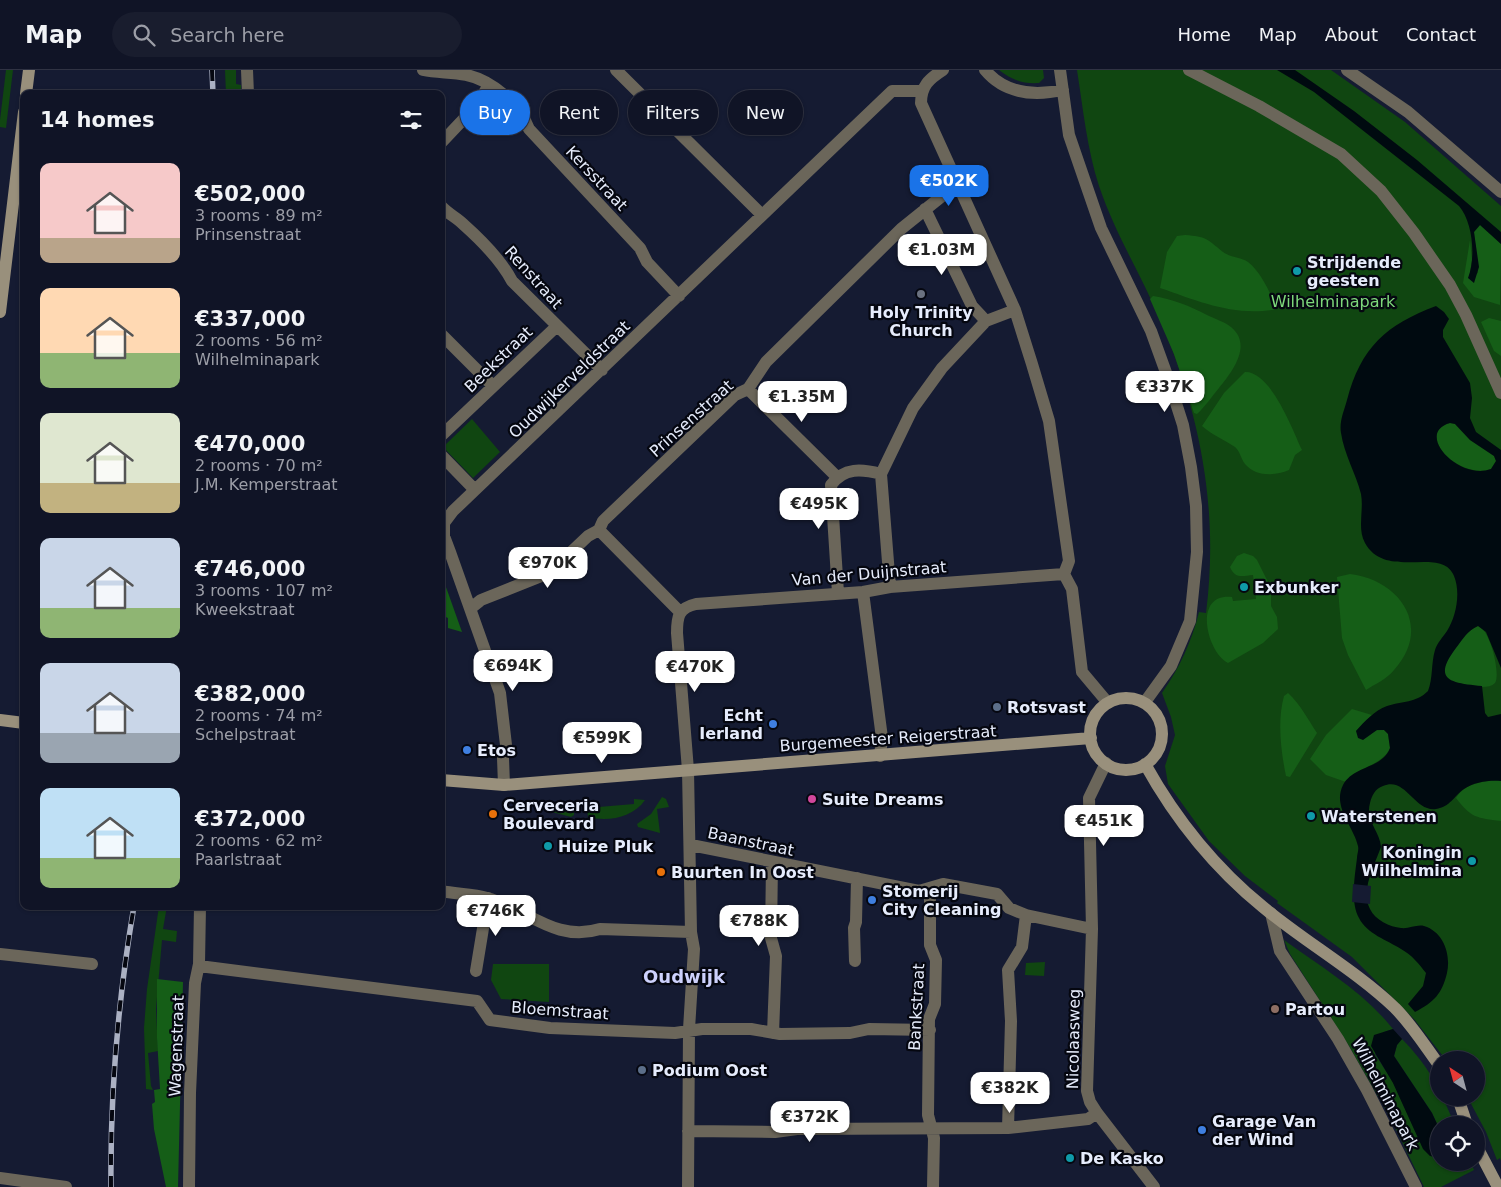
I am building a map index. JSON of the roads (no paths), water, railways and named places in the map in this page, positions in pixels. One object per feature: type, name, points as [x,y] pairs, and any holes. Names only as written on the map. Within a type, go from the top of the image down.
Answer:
[{"type":"street","points":[[26,90],[29,70]]},
{"type":"street","points":[[247,70],[248,90]]},
{"type":"street","name":"Kersstraat","points":[[423,70],[444,74],[466,72],[502,93],[524,117],[529,129],[640,248],[647,262],[679,296]]},
{"type":"street","points":[[616,70],[762,215]]},
{"type":"street","points":[[943,70],[925,84],[922,91],[922,103],[925,114],[1015,310],[1048,421],[1069,561],[1064,574],[1072,589],[1082,672],[1108,703]]},
{"type":"street","points":[[985,70],[1004,86],[1018,92],[1042,94],[1063,90]]},
{"type":"street","points":[[1060,70],[1069,135],[1101,228],[1156,346],[1183,425],[1191,467],[1196,506],[1197,552],[1190,621],[1171,666],[1145,702]]},
{"type":"street","points":[[1189,70],[1259,106],[1341,154],[1381,190],[1450,285],[1466,315],[1501,392]]},
{"type":"street","points":[[1347,70],[1408,112],[1501,192]]},
{"type":"street","points":[[445,139],[476,106],[489,85]]},
{"type":"street","name":"Oudwijkerveldstraat","points":[[445,522],[475,490],[892,91],[922,91]]},
{"type":"street","points":[[0,312],[20,145]]},
{"type":"street","name":"Prinsenstraat","points":[[471,608],[481,600],[549,573],[588,536],[599,530],[604,521],[735,395],[748,389],[766,362],[901,229],[957,184]]},
{"type":"street","name":"Renstraat","points":[[445,210],[450,216],[462,222],[506,268],[512,281],[602,370]]},
{"type":"street","points":[[925,210],[972,306],[986,321]]},
{"type":"street","points":[[890,587],[882,474],[913,408],[942,368],[986,321],[1015,310]]},
{"type":"street","name":"Beekstraat","points":[[445,432],[557,326]]},
{"type":"street","points":[[445,338],[493,386]]},
{"type":"street","points":[[748,389],[837,477]]},
{"type":"street","points":[[445,459],[475,490]]},
{"type":"street","points":[[838,593],[830,494],[831,486],[837,477],[846,471],[865,470],[882,474]]},
{"type":"street","points":[[599,530],[680,612],[677,617],[677,633],[688,770],[691,845],[691,932],[694,949],[689,1029],[688,1187]]},
{"type":"street","name":"Oudwijkerveldstraat","points":[[445,539],[500,693],[506,745],[503,758],[504,785]]},
{"type":"street","name":"Van der Duijnstraat","points":[[680,612],[686,606],[696,604],[864,592],[890,587],[1064,574]]},
{"type":"street","points":[[864,592],[882,738],[880,756]]},
{"type":"street","points":[[1128,698],[1145,702],[1156,714],[1161,724],[1162,736],[1160,747],[1145,764],[1126,770],[1106,764],[1093,748],[1091,738],[1094,718],[1108,703],[1128,698]]},
{"type":"street","points":[[0,720],[20,722]]},
{"type":"street","name":"Burgemeester Reigerstraat","points":[[445,780],[504,785],[1091,738]]},
{"type":"street","name":"Nicolaasweg","points":[[1106,764],[1089,798],[1092,929],[1087,1091],[1096,1113],[1154,1187]]},
{"type":"street","points":[[1145,764],[1157,786],[1190,834],[1234,879],[1271,913],[1368,985],[1396,1009],[1413,1028],[1430,1052]]},
{"type":"street","name":"Baanstraat","points":[[691,845],[919,891],[943,884],[997,894],[1009,908],[1026,915],[1092,929]]},
{"type":"street","points":[[772,862],[771,938],[776,956],[773,1033]]},
{"type":"street","points":[[855,961],[854,928],[856,922],[857,878]]},
{"type":"street","name":"Bankstraat","points":[[930,888],[930,945],[936,960],[935,1004],[929,1019],[928,1115],[932,1129],[933,1187]]},
{"type":"street","points":[[445,892],[488,898],[557,930],[592,931],[600,929],[691,932]]},
{"type":"street","points":[[476,971],[488,898]]},
{"type":"street","name":"Wagenstraat","points":[[189,1187],[191,1073],[195,983],[199,966],[200,910]]},
{"type":"street","name":"Wilhelminapark","points":[[1271,913],[1280,951],[1338,1039],[1367,1090],[1416,1187]]},
{"type":"street","points":[[1008,1128],[1010,1021],[1008,970],[1022,947],[1026,915]]},
{"type":"street","points":[[0,954],[92,964]]},
{"type":"street","name":"Bloemstraat","points":[[199,966],[477,1001],[490,1020],[550,1028],[675,1033],[689,1029],[751,1030],[773,1033],[850,1033],[869,1029],[930,1030]]},
{"type":"street","points":[[688,1131],[775,1132],[797,1129],[1008,1128],[1088,1119],[1096,1113]]},
{"type":"street","points":[[1485,1163],[1498,1187]]},
{"type":"street","points":[[0,1178],[66,1187]]},
{"type":"railway","points":[[212,70],[213,90]]},
{"type":"railway","points":[[111,1187],[112,1116],[116,1046],[133,910]]},
{"type":"place","name":"Strijdende geesten","points":[[1297,271]]},
{"type":"place","name":"Holy Trinity Church","points":[[921,294]]},
{"type":"place","name":"Exbunker","points":[[1244,587]]},
{"type":"place","name":"Rotsvast","points":[[997,707]]},
{"type":"place","name":"Echt Ierland","points":[[773,724]]},
{"type":"place","name":"Etos","points":[[467,750]]},
{"type":"place","name":"Suite Dreams","points":[[812,799]]},
{"type":"place","name":"Cerveceria Boulevard","points":[[493,814]]},
{"type":"place","name":"Waterstenen","points":[[1311,816]]},
{"type":"place","name":"Huize Pluk","points":[[548,846]]},
{"type":"place","name":"Koningin Wilhelmina","points":[[1472,861]]},
{"type":"place","name":"Buurten In Oost","points":[[661,872]]},
{"type":"place","name":"Stomerij City Cleaning","points":[[872,900]]},
{"type":"place","name":"Partou","points":[[1275,1009]]},
{"type":"place","name":"Podium Oost","points":[[642,1070]]},
{"type":"place","name":"Garage Van der Wind","points":[[1202,1130]]},
{"type":"place","name":"De Kasko","points":[[1070,1158]]},
{"type":"district","name":"Oudwijk","points":[[684,977]]}]
